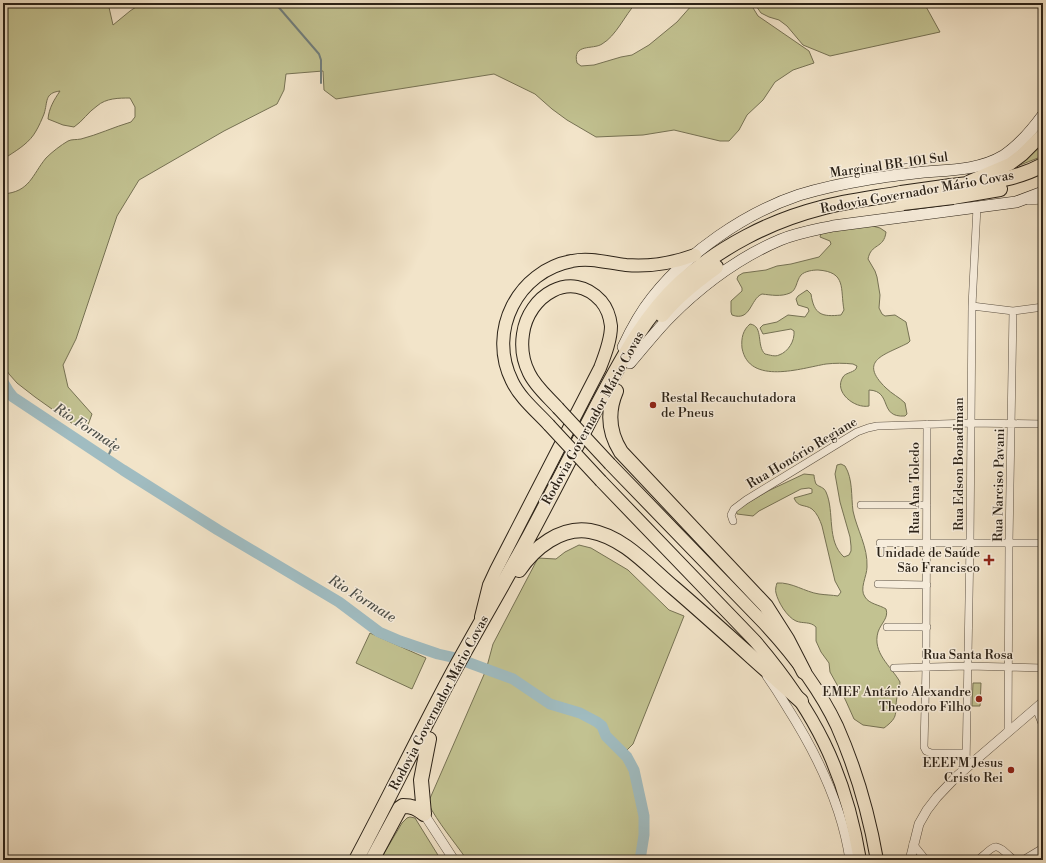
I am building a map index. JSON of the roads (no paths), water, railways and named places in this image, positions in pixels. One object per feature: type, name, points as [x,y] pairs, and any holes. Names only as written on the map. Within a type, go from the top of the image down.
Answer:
[{"type":"highway","name":"Rodovia Governador Mário Covas","points":[[954,195],[987,183],[1021,175],[1043,165]]},
{"type":"highway","name":"Rodovia Governador Mário Covas","points":[[476,641],[479,625],[614,384],[630,363],[646,336],[667,309],[714,268],[738,251],[766,236],[814,218],[840,212],[1002,189],[1019,184],[1043,172]]},
{"type":"highway","name":"Rodovia Governador Mário Covas","points":[[356,860],[476,641],[519,570],[614,384],[639,331],[659,303],[682,281],[706,262],[734,244],[766,227],[799,214],[837,204],[904,204]]},
{"type":"highway","points":[[614,384],[610,419],[614,440],[621,452],[766,606],[784,634],[804,672]]},
{"type":"highway","points":[[519,570],[537,550],[559,536],[582,530],[604,535],[618,541],[743,648],[801,701]]},
{"type":"highway","name":"Rodovia Governador Mário Covas","points":[[367,860],[429,739],[453,683]]},
{"type":"highway","points":[[424,814],[421,780],[429,739]]},
{"type":"highway","points":[[372,860],[400,808],[403,806],[409,806],[417,808],[424,814]]},
{"type":"main road","name":"Marginal BR-101 Sul","points":[[614,384],[616,361],[633,326],[651,299],[674,273],[695,255],[742,222],[774,205],[799,195],[833,186],[980,165],[1003,156],[1019,144],[1033,129],[1043,115]]},
{"type":"main road","points":[[946,170],[935,177],[932,183],[932,196],[939,206],[954,195],[1010,164],[1022,155],[1043,134]]},
{"type":"main road","points":[[904,204],[919,208],[924,197],[922,184],[915,176],[910,174]]},
{"type":"main road","points":[[954,195],[977,207],[1016,202],[1043,192]]},
{"type":"main road","points":[[695,255],[650,265],[626,265],[592,259],[573,260],[548,269],[532,279],[513,304],[506,320],[503,341],[504,358],[509,374],[517,389],[601,481],[755,641],[801,701],[818,730],[837,772],[849,808],[860,860]]},
{"type":"main road","points":[[479,625],[492,579],[600,368],[607,347],[611,326],[606,309],[590,292],[574,287],[557,289],[540,299],[528,316],[522,337],[523,351],[528,372],[536,384],[558,408],[610,464],[763,622],[804,672],[826,706],[845,745],[864,800],[877,860]]},
{"type":"street","points":[[1016,202],[1043,200]]},
{"type":"street","name":"Rua Edson Bonadiman","points":[[966,768],[972,306],[977,207]]},
{"type":"street","points":[[972,306],[1013,311],[1043,307]]},
{"type":"street","name":"Rua Narciso Pavani","points":[[1008,732],[1009,543],[1013,311]]},
{"type":"street","name":"Rua Honório Regiane","points":[[733,522],[731,515],[734,509],[740,504],[857,432],[868,428],[877,426],[971,423],[1043,424]]},
{"type":"street","name":"Rua Ana Toledo","points":[[928,424],[927,627],[924,747],[926,751],[931,753],[966,753]]},
{"type":"street","points":[[861,505],[927,505]]},
{"type":"street","points":[[880,544],[1043,543]]},
{"type":"street","points":[[878,584],[927,585]]},
{"type":"street","points":[[887,626],[927,627]]},
{"type":"street","points":[[743,648],[770,680],[824,771],[837,806],[850,860]]},
{"type":"street","name":"Rua Santa Rosa","points":[[894,668],[968,666],[1043,668]]},
{"type":"street","points":[[910,860],[919,824],[927,810],[942,792],[966,768],[1039,705]]},
{"type":"street","points":[[1039,705],[1043,726]]},
{"type":"street","points":[[424,814],[454,860]]},
{"type":"street","points":[[914,844],[926,860]]},
{"type":"street","points":[[978,860],[996,846],[1000,847],[1014,860]]},
{"type":"street","points":[[1023,860],[1043,848]]},
{"type":"waterway","points":[[275,3],[319,54],[321,60],[321,83]]},
{"type":"waterway","name":"Rio Formate","points":[[3,382],[13,397],[123,470],[218,530],[339,602],[379,632],[400,641],[438,654],[456,658],[513,679],[550,704],[580,713],[597,722],[602,726],[606,736],[627,757],[634,770],[644,816],[644,835],[640,860]]},
{"type":"waterway","points":[[105,459],[116,439]]},
{"type":"place","name":"Restal Recauchutadora de Pneus","points":[[653,405]]},
{"type":"place","name":"Unidade de Saúde São Francisco","points":[[989,560]]},
{"type":"place","name":"EMEF Antário Alexandre Theodoro Filho","points":[[979,699]]},
{"type":"place","name":"EEEFM Jesus Cristo Rei","points":[[1011,770]]}]
